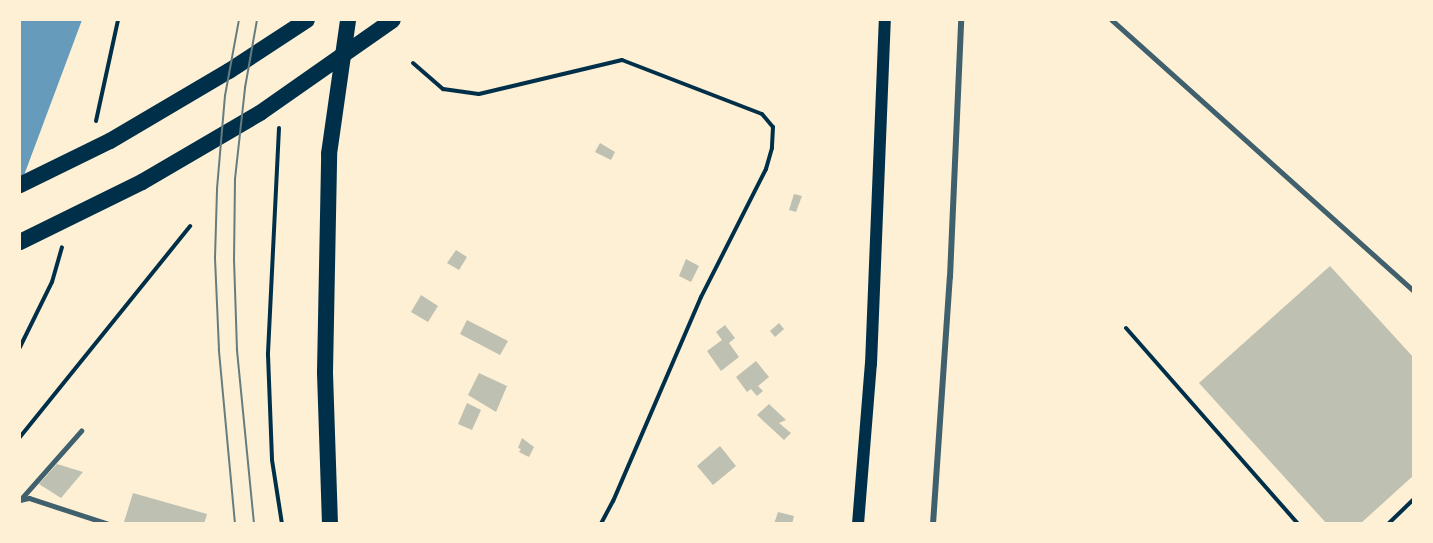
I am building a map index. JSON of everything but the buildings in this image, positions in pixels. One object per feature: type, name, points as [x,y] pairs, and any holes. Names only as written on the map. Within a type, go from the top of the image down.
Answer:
[{"type":"highway","points":[[20,185],[110,141],[229,71],[307,20]]},
{"type":"highway","points":[[330,524],[325,372],[329,154],[348,20]]},
{"type":"highway","points":[[20,242],[142,182],[260,113],[393,20]]},
{"type":"main road","points":[[858,524],[871,364],[885,20]]},
{"type":"street","points":[[933,524],[950,278],[961,20]]},
{"type":"lane","points":[[1112,20],[1413,291]]},
{"type":"lane","points":[[20,499],[81,431]]},
{"type":"lane","points":[[20,499],[29,498],[109,524]]},
{"type":"path","points":[[95,127],[118,20]]},
{"type":"path","points":[[413,63],[443,88],[479,94],[622,60],[762,114],[773,126],[772,148],[766,169],[701,297],[601,524]]},
{"type":"path","points":[[279,127],[268,355],[272,460],[282,524]]},
{"type":"path","points":[[20,437],[190,226]]},
{"type":"path","points":[[1126,328],[1298,524]]},
{"type":"path","points":[[1388,524],[1413,500]]},
{"type":"water","points":[[20,20],[82,20],[20,186]]},
{"type":"tram line","points":[[235,524],[219,350],[215,258],[217,189],[225,96],[239,20]]},
{"type":"tram line","points":[[254,524],[237,350],[234,261],[235,179],[245,88],[257,20]]}]
